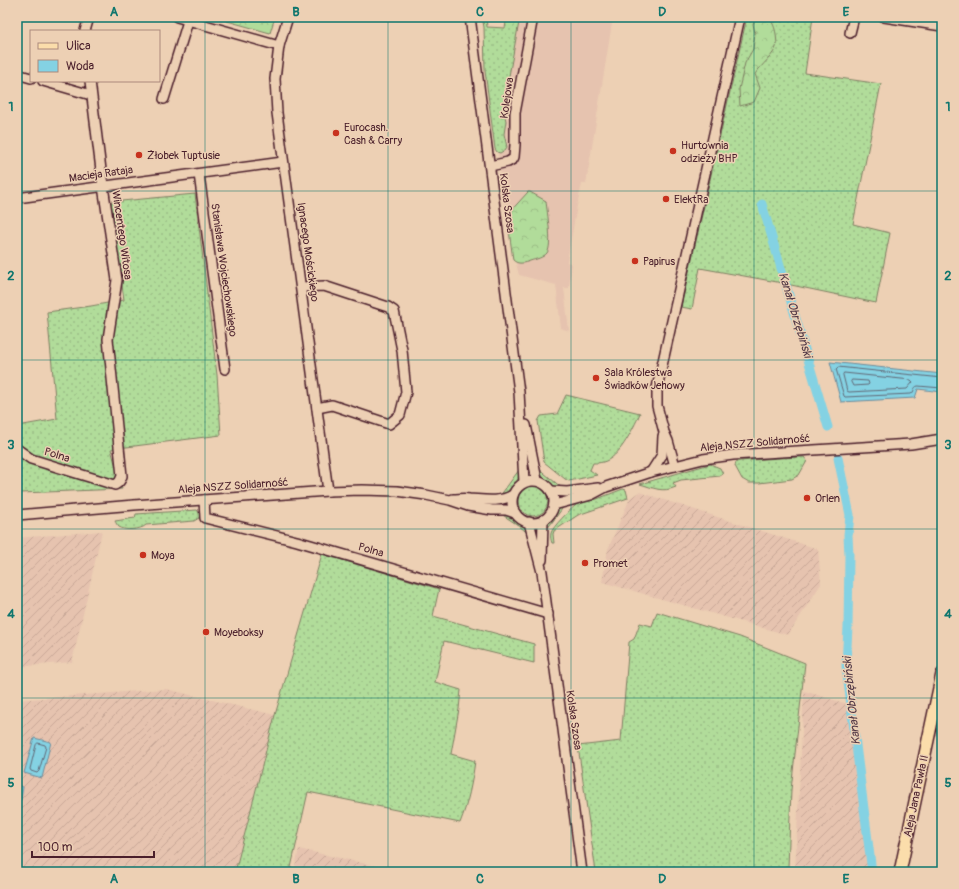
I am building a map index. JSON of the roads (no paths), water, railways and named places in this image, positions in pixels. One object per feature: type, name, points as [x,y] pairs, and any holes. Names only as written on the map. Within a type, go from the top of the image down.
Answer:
[{"type":"main road","name":"Aleja Jana Pawła II","points":[[900,872],[942,674]]},
{"type":"street","points":[[85,30],[90,17]]},
{"type":"street","points":[[177,17],[279,46]]},
{"type":"street","name":"Ignacego Mościckiego","points":[[288,17],[279,46],[275,79],[277,113],[328,491]]},
{"type":"street","name":"Kolska Szosa","points":[[470,17],[519,392],[524,482]]},
{"type":"street","name":"Kolejowa","points":[[490,166],[508,162],[514,157],[515,113],[533,17]]},
{"type":"street","points":[[675,466],[657,406],[657,388],[740,17]]},
{"type":"street","points":[[850,33],[854,17]]},
{"type":"street","points":[[884,17],[942,26]]},
{"type":"street","points":[[164,99],[188,20]]},
{"type":"street","points":[[17,74],[30,78]]},
{"type":"street","points":[[46,82],[91,95]]},
{"type":"street","name":"Wincentego Witosa","points":[[90,82],[103,186],[117,280],[108,339],[122,476],[121,480],[115,485]]},
{"type":"street","name":"Macieja Rataja","points":[[17,198],[283,162]]},
{"type":"street","name":"Stanisława Wojciechowskiego","points":[[199,174],[225,369]]},
{"type":"street","points":[[301,288],[324,286],[388,307],[394,311],[402,350],[406,392],[400,415],[389,424],[332,405],[317,408]]},
{"type":"street","name":"Kolska Szosa","points":[[519,392],[537,480]]},
{"type":"street","points":[[651,472],[662,455],[664,432]]},
{"type":"street","name":"Aleja NSZZ Solidarność","points":[[911,444],[942,439]]},
{"type":"street","name":"Aleja NSZZ Solidarność","points":[[554,505],[591,495],[606,487],[651,472],[703,459],[733,455],[911,444],[942,445]]},
{"type":"street","name":"Polna","points":[[17,449],[31,459],[115,485]]},
{"type":"street","points":[[537,480],[547,486],[551,491],[554,505],[550,514],[543,520],[536,523],[521,519],[515,513],[512,504],[513,495],[517,488],[524,482],[537,480]]},
{"type":"street","name":"Aleja NSZZ Solidarność","points":[[551,491],[568,492],[606,487]]},
{"type":"street","name":"Aleja NSZZ Solidarność","points":[[17,515],[134,505],[328,491],[362,490],[397,491],[426,495],[450,500],[468,506],[492,510],[506,510],[515,513]]},
{"type":"street","name":"Aleja NSZZ Solidarność","points":[[450,500],[468,499],[490,501],[503,499],[513,495]]},
{"type":"street","name":"Polna","points":[[204,500],[205,518],[297,541],[548,614]]},
{"type":"street","name":"Kolska Szosa","points":[[542,572],[543,520]]},
{"type":"street","name":"Kolska Szosa","points":[[528,522],[542,572],[582,872]]},
{"type":"water","points":[[830,362],[942,374],[942,392],[918,389],[915,398],[841,402]]},
{"type":"water","points":[[34,738],[51,742],[42,778],[24,773]]},
{"type":"water","points":[[17,785],[23,787],[21,800],[17,800]]},
{"type":"waterway","name":"Kanał Obrzębiński","points":[[762,204],[828,427]]},
{"type":"waterway","name":"Kanał Obrzębiński","points":[[838,458],[850,515],[848,535],[848,627],[846,666],[872,872]]},
{"type":"place","name":"Eurocash. Cash & Carry","points":[[336,133]]},
{"type":"place","name":"Hurtownia odzieży BHP","points":[[673,151]]},
{"type":"place","name":"Żłobek Tuptusie","points":[[139,155]]},
{"type":"place","name":"ElektRa","points":[[666,199]]},
{"type":"place","name":"Papirus","points":[[635,261]]},
{"type":"place","name":"Sala Królestwa Świadków Jehowy","points":[[596,378]]},
{"type":"place","name":"Orlen","points":[[807,498]]},
{"type":"place","name":"Moya","points":[[143,555]]},
{"type":"place","name":"Promet","points":[[585,563]]},
{"type":"place","name":"Moyeboksy","points":[[206,632]]}]
